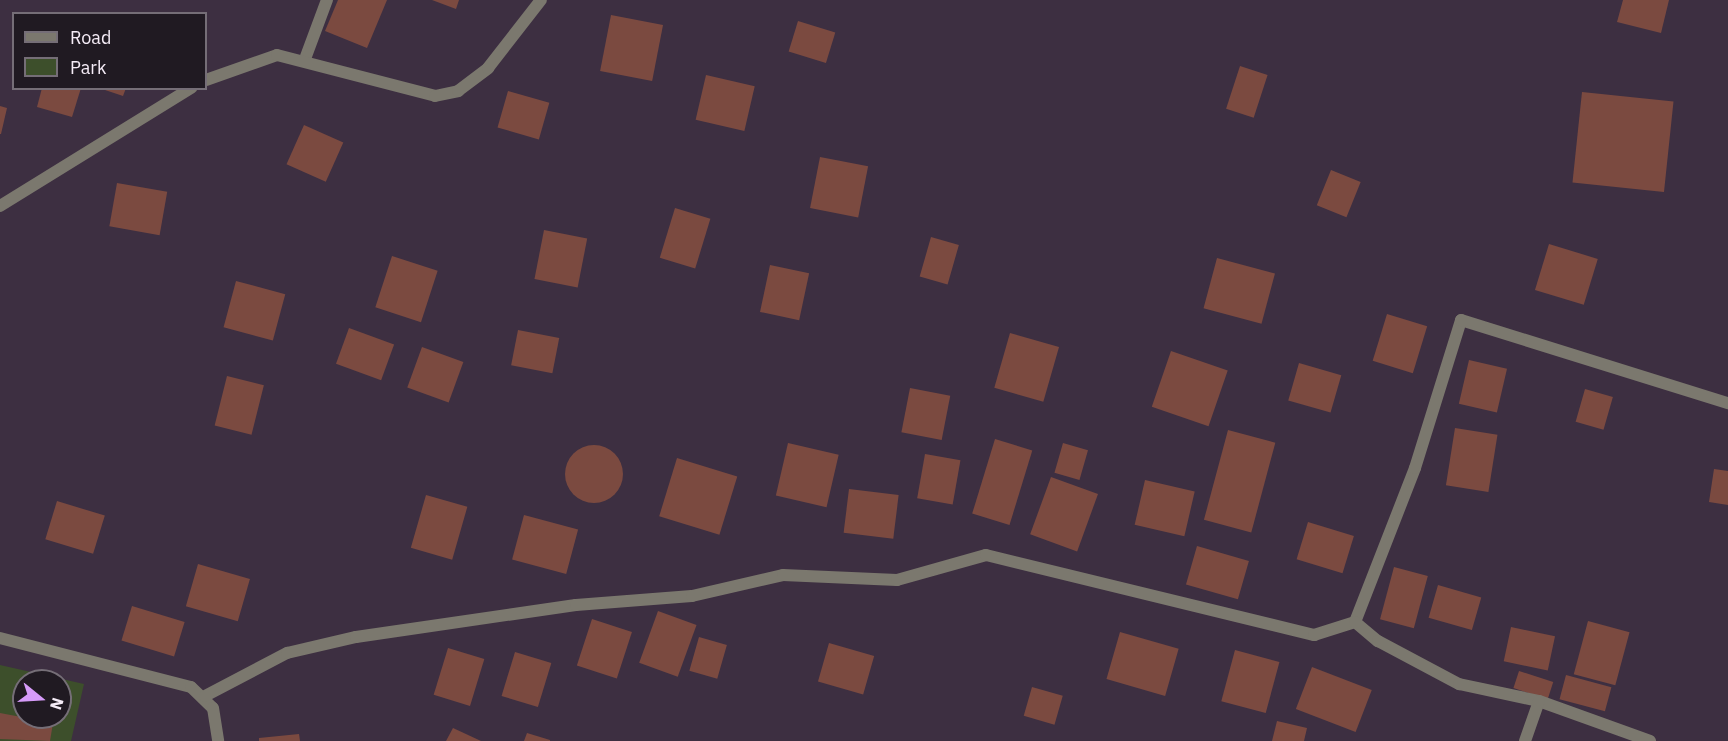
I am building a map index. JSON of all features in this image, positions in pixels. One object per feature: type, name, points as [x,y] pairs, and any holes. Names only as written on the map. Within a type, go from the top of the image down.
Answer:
[{"type":"street","points":[[305,59],[327,0]]},
{"type":"street","points":[[207,80],[277,54],[305,59],[435,96],[458,91],[488,68],[541,0]]},
{"type":"street","points":[[0,206],[188,90]]},
{"type":"street","points":[[1355,622],[1415,468],[1461,320],[1728,403]]},
{"type":"street","points":[[205,696],[287,653],[356,637],[576,605],[692,596],[783,575],[897,580],[986,555],[1314,635],[1355,622]]},
{"type":"street","points":[[1355,622],[1378,641],[1459,684],[1539,701],[1650,741]]},
{"type":"street","points":[[0,638],[174,681],[205,696],[213,708],[218,741]]},
{"type":"street","points":[[1525,741],[1539,701]]},
{"type":"green space","points":[[0,665],[18,669],[12,669],[12,729],[72,729],[72,681],[84,684],[71,741],[0,741]]},
{"type":"building","points":[[338,0],[387,0],[367,48],[325,31]]},
{"type":"building","points":[[432,0],[459,0],[456,9]]},
{"type":"building","points":[[1623,0],[1669,0],[1661,33],[1617,22]]},
{"type":"building","points":[[611,15],[663,25],[652,81],[600,71]]},
{"type":"building","points":[[798,21],[835,32],[826,63],[789,52]]},
{"type":"building","points":[[1240,66],[1268,75],[1254,118],[1226,109]]},
{"type":"building","points":[[706,75],[755,86],[744,131],[696,120]]},
{"type":"building","points":[[41,90],[80,90],[72,117],[37,107]]},
{"type":"building","points":[[105,90],[125,90],[123,96]]},
{"type":"building","points":[[508,91],[549,103],[539,139],[498,128]]},
{"type":"building","points":[[1582,92],[1673,102],[1664,192],[1572,183]]},
{"type":"building","points":[[0,106],[7,108],[1,134],[0,134]]},
{"type":"building","points":[[304,125],[343,142],[326,182],[287,164]]},
{"type":"building","points":[[820,157],[868,166],[858,217],[810,208]]},
{"type":"building","points":[[1331,170],[1361,182],[1346,217],[1317,205]]},
{"type":"building","points":[[117,183],[167,192],[160,235],[109,226]]},
{"type":"building","points":[[675,208],[710,219],[695,269],[660,258]]},
{"type":"building","points":[[544,230],[587,238],[578,287],[534,279]]},
{"type":"building","points":[[931,237],[959,245],[948,284],[920,276]]},
{"type":"building","points":[[1549,244],[1598,259],[1584,305],[1535,290]]},
{"type":"building","points":[[392,256],[438,271],[421,322],[375,307]]},
{"type":"building","points":[[1217,258],[1275,274],[1261,324],[1204,308]]},
{"type":"building","points":[[770,265],[809,273],[799,320],[760,312]]},
{"type":"building","points":[[236,281],[285,294],[273,341],[224,327]]},
{"type":"building","points":[[1387,314],[1427,326],[1413,373],[1373,361]]},
{"type":"building","points":[[349,328],[394,344],[381,380],[336,364]]},
{"type":"building","points":[[518,330],[559,338],[552,373],[511,365]]},
{"type":"building","points":[[1010,333],[1059,347],[1043,402],[994,388]]},
{"type":"building","points":[[422,347],[463,362],[449,402],[407,387]]},
{"type":"building","points":[[1171,351],[1228,371],[1209,426],[1152,407]]},
{"type":"building","points":[[1469,360],[1507,369],[1497,413],[1459,404]]},
{"type":"building","points":[[1299,363],[1341,375],[1331,413],[1288,400]]},
{"type":"building","points":[[227,376],[264,385],[252,435],[215,425]]},
{"type":"building","points":[[910,388],[950,396],[942,440],[901,432]]},
{"type":"building","points":[[1585,389],[1613,397],[1604,430],[1576,422]]},
{"type":"building","points":[[1455,428],[1497,435],[1488,492],[1446,485]]},
{"type":"building","points":[[1228,430],[1275,443],[1251,533],[1204,520]]},
{"type":"building","points":[[995,439],[1032,450],[1009,525],[972,514]]},
{"type":"building","points":[[788,443],[839,455],[827,507],[776,496]]},
{"type":"building","points":[[1063,443],[1088,450],[1079,480],[1054,473]]},
{"type":"building","points":[[594,445],[610,450],[618,458],[623,474],[618,490],[610,498],[594,503],[578,498],[570,490],[565,474],[570,458],[578,450]]},
{"type":"building","points":[[925,454],[960,460],[953,505],[917,498]]},
{"type":"building","points":[[677,458],[737,476],[719,535],[659,516]]},
{"type":"building","points":[[1714,469],[1728,471],[1728,505],[1709,502]]},
{"type":"building","points":[[1051,477],[1098,494],[1077,551],[1030,534]]},
{"type":"building","points":[[1145,480],[1195,491],[1184,536],[1135,525]]},
{"type":"building","points":[[849,489],[899,495],[893,539],[844,533]]},
{"type":"building","points":[[426,495],[467,507],[452,560],[411,548]]},
{"type":"building","points":[[57,501],[105,516],[93,554],[45,539]]},
{"type":"building","points":[[524,515],[578,529],[566,574],[512,559]]},
{"type":"building","points":[[1308,522],[1354,536],[1343,573],[1297,559]]},
{"type":"building","points":[[1197,546],[1249,561],[1238,599],[1186,584]]},
{"type":"building","points":[[198,564],[250,579],[238,621],[186,606]]},
{"type":"building","points":[[1394,567],[1428,576],[1414,628],[1380,619]]},
{"type":"building","points":[[1438,585],[1481,597],[1472,630],[1429,618]]},
{"type":"building","points":[[132,606],[185,622],[174,657],[121,640]]},
{"type":"building","points":[[658,611],[697,625],[678,677],[639,663]]},
{"type":"building","points":[[592,619],[632,632],[617,679],[577,666]]},
{"type":"building","points":[[1588,621],[1630,632],[1615,685],[1574,674]]},
{"type":"building","points":[[1511,627],[1555,636],[1548,671],[1504,661]]},
{"type":"building","points":[[1120,632],[1179,649],[1165,696],[1106,679]]},
{"type":"building","points":[[699,637],[727,645],[717,679],[689,671]]},
{"type":"building","points":[[829,643],[874,656],[863,694],[818,681]]},
{"type":"building","points":[[448,648],[484,659],[470,706],[434,695]]},
{"type":"building","points":[[1235,650],[1279,662],[1266,713],[1221,701]]},
{"type":"building","points":[[515,652],[551,663],[538,707],[502,696]]},
{"type":"building","points":[[1312,667],[1372,690],[1356,732],[1296,709]]},
{"type":"building","points":[[1519,671],[1553,682],[1548,699],[1513,688]]},
{"type":"building","points":[[1566,675],[1611,687],[1605,711],[1560,699]]},
{"type":"building","points":[[1032,687],[1063,696],[1054,725],[1024,716]]},
{"type":"building","points":[[0,713],[12,715],[12,729],[52,729],[50,741],[0,739]]},
{"type":"building","points":[[1277,721],[1307,728],[1304,741],[1272,741]]},
{"type":"building","points":[[453,728],[481,741],[446,741]]},
{"type":"building","points":[[527,733],[550,740],[550,741],[524,741]]},
{"type":"building","points":[[299,734],[300,741],[259,741],[259,738]]}]
